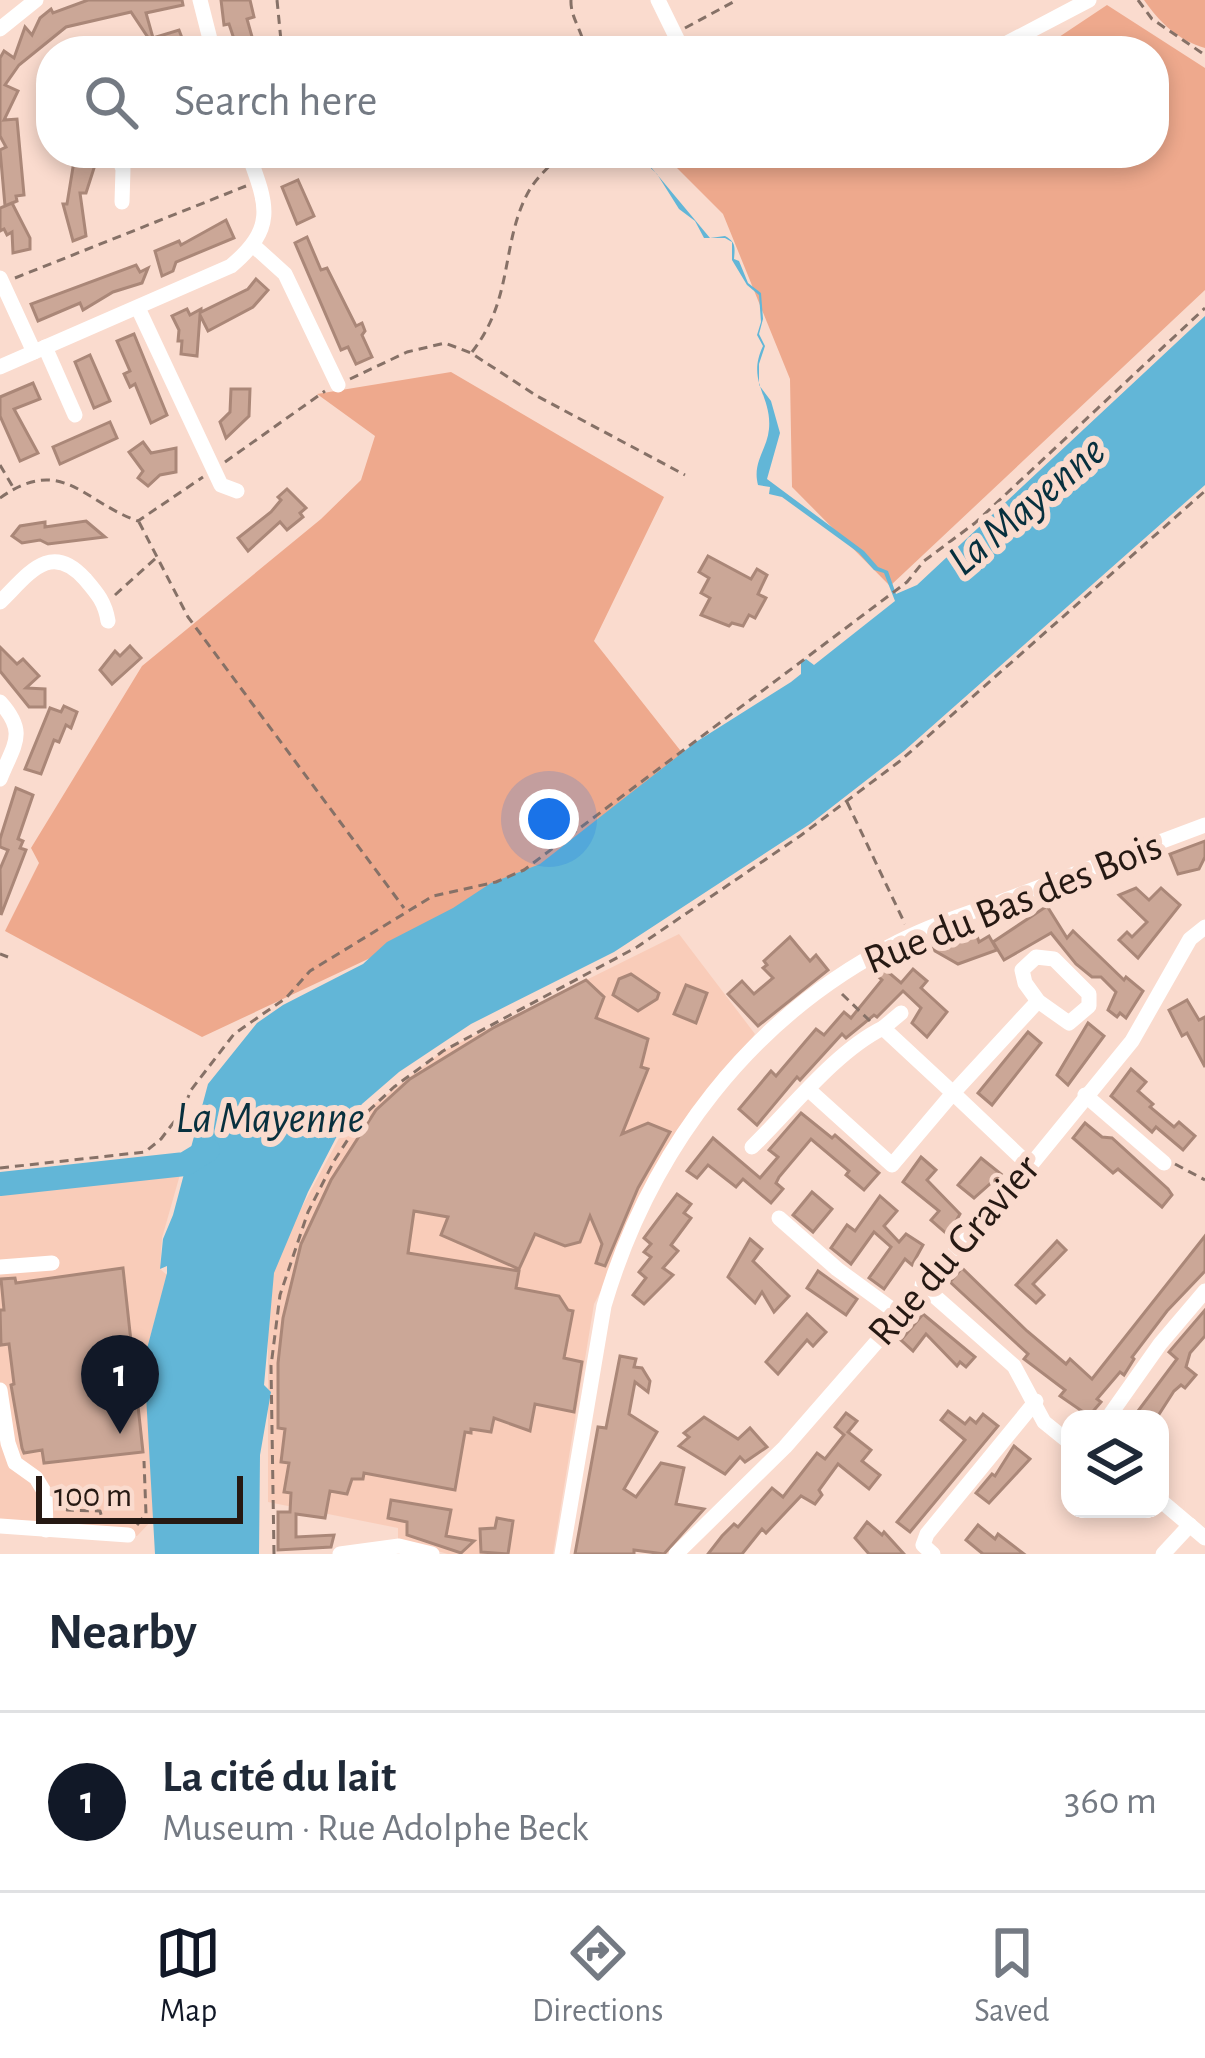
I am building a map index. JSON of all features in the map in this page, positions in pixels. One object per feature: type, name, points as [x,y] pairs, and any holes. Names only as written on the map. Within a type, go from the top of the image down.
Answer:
[{"type":"street","points":[[0,29],[37,0]]},
{"type":"street","points":[[200,0],[209,36]]},
{"type":"street","points":[[658,0],[673,34]]},
{"type":"street","points":[[1021,36],[1089,0]]},
{"type":"street","points":[[122,202],[123,168]]},
{"type":"street","points":[[0,368],[232,266],[254,246],[266,221],[253,168]]},
{"type":"street","points":[[254,246],[285,274],[338,385]]},
{"type":"street","points":[[1,280],[75,415]]},
{"type":"street","points":[[138,308],[221,485],[237,491]]},
{"type":"street","points":[[0,602],[37,566],[49,561],[72,565],[106,613]]},
{"type":"street","points":[[0,702],[19,732],[0,779]]},
{"type":"street","name":"Rue du Bas des Bois","points":[[562,1554],[604,1306],[637,1213],[678,1140],[714,1089],[777,1024],[830,982],[910,936],[1205,825]]},
{"type":"street","points":[[1203,927],[1205,908]]},
{"type":"street","name":"Rue du Gravier","points":[[676,1554],[784,1447],[1030,1166],[1132,1041],[1180,954],[1203,927]]},
{"type":"street","points":[[1036,957],[1054,959],[1089,994],[1089,1006],[1069,1023],[1038,1001],[1022,970],[1036,957]]},
{"type":"street","points":[[809,1090],[892,1166],[1038,1001]]},
{"type":"street","points":[[752,1147],[869,1035],[901,1013]]},
{"type":"street","points":[[881,1029],[1030,1166]]},
{"type":"street","points":[[1085,1095],[1164,1163]]},
{"type":"street","points":[[779,1218],[837,1269],[898,1313]]},
{"type":"street","points":[[0,1267],[52,1263]]},
{"type":"street","points":[[922,1285],[1014,1366],[1044,1421],[1061,1435]]},
{"type":"street","points":[[1113,1410],[1160,1344],[1205,1292]]},
{"type":"street","points":[[0,1390],[15,1463],[36,1478],[45,1493],[46,1530]]},
{"type":"street","points":[[933,1554],[923,1545],[927,1534],[1036,1401]]},
{"type":"street","points":[[1163,1554],[1199,1529],[1169,1507]]},
{"type":"street","points":[[0,1526],[128,1535]]},
{"type":"street","points":[[340,1554],[398,1546],[431,1554]]},
{"type":"path","points":[[277,0],[283,36]]},
{"type":"path","points":[[571,0],[571,13],[582,36]]},
{"type":"path","points":[[670,36],[736,0]]},
{"type":"path","points":[[1138,0],[1152,19],[1205,55]]},
{"type":"path","points":[[471,353],[485,335],[505,289],[518,216],[531,186],[548,168]]},
{"type":"path","points":[[1,280],[258,181]]},
{"type":"path","points":[[122,202],[130,232]]},
{"type":"path","points":[[0,1168],[145,1152],[183,1110],[191,1090],[234,1034],[286,998],[310,971],[433,896],[496,882],[524,870],[907,582],[924,561],[975,523],[1205,308]]},
{"type":"path","points":[[138,521],[317,394],[407,352],[446,344],[471,353],[537,396],[685,475]]},
{"type":"path","points":[[0,465],[14,488]]},
{"type":"path","points":[[0,498],[23,482],[70,482],[118,514],[138,521],[188,617],[405,910]]},
{"type":"path","points":[[274,1554],[271,1366],[280,1295],[308,1212],[364,1116],[394,1087],[443,1052],[637,947],[901,761],[1205,491]]},
{"type":"path","points":[[106,613],[158,556]]},
{"type":"path","points":[[847,800],[910,936]]},
{"type":"path","points":[[0,954],[8,957]]},
{"type":"path","points":[[830,982],[881,1029]]},
{"type":"path","points":[[1164,1163],[1182,1165],[1205,1180]]},
{"type":"path","points":[[128,1535],[146,1514],[143,1461]]},
{"type":"shaded area","points":[[1144,0],[1205,0],[1205,48],[1170,30]]},
{"type":"shaded area","points":[[1107,5],[1155,36],[1060,36]]},
{"type":"shaded area","points":[[1169,45],[1205,68],[1205,290],[890,586],[792,487],[790,379],[723,214],[677,168],[1169,168]]},
{"type":"shaded area","points":[[451,372],[664,497],[594,641],[691,764],[526,885],[202,1037],[5,931],[39,863],[31,848],[142,666],[321,519],[361,480],[375,436],[317,394]]},
{"type":"shaded area","points":[[679,934],[755,1034],[688,1125],[594,1304],[553,1554],[448,1554],[398,1540],[398,1528],[268,1502],[268,1270],[345,1127],[443,1051]]},
{"type":"shaded area","points":[[183,1164],[162,1238],[160,1269],[167,1275],[144,1360],[154,1518],[137,1536],[0,1526],[0,1184]]},
{"type":"water","points":[[658,176],[710,238],[704,238],[695,221],[679,209]]},
{"type":"water","points":[[710,238],[731,240],[733,243],[734,248],[734,259],[748,283],[761,293],[759,334],[765,346],[759,382],[757,369],[763,346],[757,335],[759,295],[747,285],[732,260],[732,242]]},
{"type":"water","name":"La Mayenne","points":[[1205,316],[1205,485],[904,751],[810,824],[614,952],[471,1024],[399,1072],[362,1104],[337,1136],[274,1273],[264,1385],[271,1392],[260,1455],[259,1554],[155,1554],[144,1360],[167,1273],[167,1266],[160,1269],[163,1239],[208,1084],[257,1023],[363,964],[387,942],[491,883],[540,864],[696,742],[791,682],[801,674],[801,662],[806,659],[814,665],[895,601],[884,573],[782,497],[769,494],[770,487],[758,485],[757,470],[769,429],[760,387],[771,401],[780,433],[767,479],[888,571],[896,594],[917,585]]},
{"type":"building","points":[[88,0],[182,0],[183,5],[146,13],[152,36],[147,36],[131,12],[66,27],[55,36],[36,36],[36,51],[5,85],[18,91],[4,120],[17,119],[24,195],[16,196],[12,203],[30,238],[30,249],[13,253],[12,232],[0,231],[0,208],[5,206],[0,150],[6,147],[0,136],[0,58],[4,51],[14,58],[25,27],[32,35],[51,9],[53,13]]},
{"type":"building","points":[[221,0],[250,0],[254,17],[247,19],[252,36],[233,36],[229,24],[224,25]]},
{"type":"building","points":[[73,168],[94,168],[86,193],[80,193],[86,236],[73,241],[63,204],[67,204]]},
{"type":"building","points":[[298,180],[314,216],[297,224],[282,187]]},
{"type":"building","points":[[226,220],[234,238],[176,262],[173,271],[162,276],[155,251],[179,241],[181,245]]},
{"type":"building","points":[[307,237],[321,270],[327,268],[356,326],[362,323],[372,357],[356,364],[348,347],[341,350],[295,243]]},
{"type":"building","points":[[136,265],[140,272],[148,268],[142,283],[113,292],[83,310],[80,303],[38,321],[31,304]]},
{"type":"building","points":[[256,279],[268,290],[253,307],[208,331],[200,315],[197,356],[181,354],[182,341],[178,341],[172,316],[187,309],[190,315],[201,312],[248,289]]},
{"type":"building","points":[[134,334],[167,415],[151,423],[135,384],[130,387],[124,374],[130,371],[117,341]]},
{"type":"building","points":[[90,355],[110,401],[94,408],[75,362]]},
{"type":"building","points":[[33,383],[40,399],[14,409],[38,453],[20,461],[0,416],[0,397]]},
{"type":"building","points":[[231,389],[250,389],[249,416],[226,438],[220,422],[230,412]]},
{"type":"building","points":[[110,422],[117,438],[60,464],[53,447]]},
{"type":"building","points":[[143,442],[151,453],[176,448],[176,472],[160,475],[148,486],[138,478],[143,471],[129,452]]},
{"type":"building","points":[[287,489],[306,508],[300,513],[303,517],[287,530],[280,522],[248,551],[238,538],[271,512]]},
{"type":"building","points":[[86,521],[105,537],[48,544],[40,540],[22,543],[12,536],[20,526]]},
{"type":"building","points":[[708,556],[751,579],[757,569],[767,575],[758,594],[766,598],[755,618],[749,615],[743,626],[701,615],[710,598],[701,593],[709,578],[699,572]]},
{"type":"building","points":[[130,646],[141,658],[112,684],[100,670],[115,651],[120,656]]},
{"type":"building","points":[[0,647],[17,664],[23,659],[39,676],[26,688],[45,689],[45,707],[29,707],[0,671]]},
{"type":"building","points":[[64,706],[77,712],[71,728],[66,725],[59,742],[54,740],[41,774],[25,769],[50,708],[61,712]]},
{"type":"building","points":[[16,788],[33,795],[18,839],[23,841],[20,848],[26,850],[1,915],[0,869],[8,850],[0,847],[0,839]]},
{"type":"building","points":[[1205,841],[1199,869],[1178,874],[1170,854]]},
{"type":"building","points":[[1136,888],[1149,900],[1161,888],[1180,905],[1138,958],[1119,940],[1127,932],[1132,937],[1147,922],[1119,895]]},
{"type":"building","points":[[1047,906],[1067,938],[1073,931],[1124,980],[1143,991],[1126,1018],[1108,1010],[1116,992],[1101,977],[1092,977],[1076,964],[1051,933],[1004,960],[993,942]]},
{"type":"building","points":[[974,927],[979,942],[989,936],[997,950],[958,964],[935,951],[932,943]]},
{"type":"building","points":[[790,937],[810,961],[816,955],[828,970],[758,1026],[728,994],[742,981],[754,994],[773,978],[763,968],[764,961]]},
{"type":"building","points":[[881,966],[901,983],[913,969],[927,981],[921,988],[947,1012],[927,1037],[912,1023],[921,1008],[903,991],[877,1017],[846,1038],[842,1034],[757,1125],[739,1109],[771,1071],[776,1076],[816,1029],[824,1035],[844,1012],[851,1018],[882,980],[872,971]]},
{"type":"building","points":[[631,974],[659,993],[638,1011],[613,995],[619,979]]},
{"type":"building","points":[[586,980],[604,997],[596,1018],[648,1039],[641,1067],[648,1069],[622,1134],[648,1123],[670,1132],[638,1188],[605,1266],[596,1263],[602,1244],[590,1216],[580,1242],[565,1246],[535,1234],[519,1269],[441,1235],[448,1217],[414,1211],[408,1253],[519,1271],[516,1288],[559,1296],[573,1311],[564,1358],[582,1362],[574,1412],[535,1404],[530,1431],[494,1418],[491,1432],[465,1432],[455,1490],[364,1473],[363,1479],[352,1479],[347,1494],[330,1491],[325,1518],[296,1514],[296,1537],[334,1535],[331,1547],[278,1550],[278,1512],[290,1512],[291,1493],[284,1492],[289,1463],[281,1462],[285,1429],[278,1428],[283,1318],[301,1244],[331,1180],[376,1110],[410,1079],[493,1028]]},
{"type":"building","points":[[686,985],[707,993],[696,1023],[674,1014]]},
{"type":"building","points":[[1187,1000],[1199,1020],[1205,1017],[1205,1067],[1169,1010]]},
{"type":"building","points":[[1088,1023],[1104,1036],[1068,1085],[1057,1075]]},
{"type":"building","points":[[1028,1032],[1041,1043],[992,1105],[978,1093]]},
{"type":"building","points":[[1131,1069],[1146,1082],[1138,1091],[1153,1104],[1150,1107],[1174,1127],[1179,1122],[1195,1136],[1183,1150],[1156,1127],[1152,1132],[1111,1096]]},
{"type":"building","points":[[801,1113],[879,1173],[864,1190],[811,1139],[779,1177],[776,1183],[783,1189],[771,1203],[743,1179],[736,1187],[708,1165],[697,1178],[687,1171],[713,1138],[760,1178],[778,1157],[769,1150]]},
{"type":"building","points":[[1085,1123],[1102,1137],[1112,1138],[1168,1189],[1172,1195],[1162,1207],[1073,1138]]},
{"type":"building","points":[[921,1157],[936,1170],[927,1180],[960,1214],[948,1235],[931,1220],[939,1211],[903,1182]]},
{"type":"building","points":[[981,1158],[1001,1174],[974,1198],[958,1185]]},
{"type":"building","points":[[812,1192],[832,1209],[813,1232],[793,1215]]},
{"type":"building","points":[[677,1194],[691,1204],[684,1213],[691,1218],[671,1245],[678,1251],[663,1268],[673,1275],[644,1304],[633,1295],[646,1278],[639,1272],[651,1257],[644,1252],[651,1244],[644,1238]]},
{"type":"building","points":[[880,1196],[897,1211],[884,1226],[899,1242],[906,1234],[923,1245],[912,1265],[905,1259],[884,1289],[869,1278],[891,1247],[874,1232],[851,1264],[831,1248],[847,1225],[855,1231]]},
{"type":"building","points":[[1205,1236],[1205,1271],[1167,1311],[1124,1375],[1120,1372],[1097,1399],[1101,1402],[1094,1410],[1080,1410],[1060,1396],[1065,1390],[1024,1359],[1028,1354],[950,1282],[962,1268],[1027,1331],[1092,1379]]},
{"type":"building","points":[[750,1239],[762,1249],[753,1261],[789,1296],[774,1312],[762,1292],[755,1303],[728,1277]]},
{"type":"building","points":[[1057,1241],[1066,1250],[1033,1284],[1044,1295],[1036,1303],[1016,1285]]},
{"type":"building","points":[[123,1268],[143,1452],[44,1463],[42,1450],[24,1453],[22,1448],[9,1344],[1,1345],[1,1279],[15,1278],[16,1283]]},
{"type":"building","points":[[818,1271],[857,1299],[846,1315],[807,1288]]},
{"type":"building","points":[[1205,1310],[1205,1336],[1190,1353],[1186,1367],[1196,1375],[1185,1388],[1181,1385],[1174,1391],[1162,1410],[1139,1410],[1177,1359],[1169,1352]]},
{"type":"building","points":[[807,1314],[826,1332],[813,1346],[807,1340],[778,1374],[766,1362]]},
{"type":"building","points":[[923,1314],[975,1357],[966,1367],[960,1362],[957,1366],[926,1334],[913,1351],[901,1340]]},
{"type":"building","points":[[620,1356],[636,1359],[634,1367],[642,1368],[650,1381],[648,1392],[635,1382],[629,1414],[657,1432],[624,1489],[636,1497],[661,1463],[684,1468],[676,1504],[704,1509],[664,1554],[634,1550],[634,1554],[575,1554],[598,1427],[606,1428]]},
{"type":"building","points":[[948,1411],[965,1424],[970,1418],[976,1423],[983,1414],[998,1426],[910,1532],[897,1522],[965,1440],[941,1420]]},
{"type":"building","points":[[846,1413],[857,1421],[848,1432],[871,1450],[862,1461],[880,1475],[869,1489],[838,1464],[815,1504],[801,1496],[766,1533],[762,1529],[742,1554],[708,1554],[772,1488],[783,1497],[817,1453],[825,1459],[844,1435],[835,1427]]},
{"type":"building","points":[[704,1417],[738,1439],[750,1428],[767,1447],[745,1462],[740,1457],[725,1474],[679,1446],[689,1437],[684,1433]]},
{"type":"building","points":[[1014,1446],[1030,1459],[989,1503],[976,1493],[995,1476]]},
{"type":"building","points":[[391,1500],[451,1510],[446,1536],[474,1541],[461,1553],[407,1535],[407,1522],[388,1518]]},
{"type":"building","points":[[497,1518],[513,1521],[508,1554],[481,1552],[480,1529],[495,1528]]},
{"type":"building","points":[[867,1522],[904,1554],[869,1554],[855,1538]]},
{"type":"building","points":[[978,1525],[1024,1554],[983,1554],[966,1540]]},
{"type":"waterway","points":[[0,1184],[185,1164],[208,1150]]},
{"type":"place","name":"La cité du lait","points":[[120,1434]]}]
